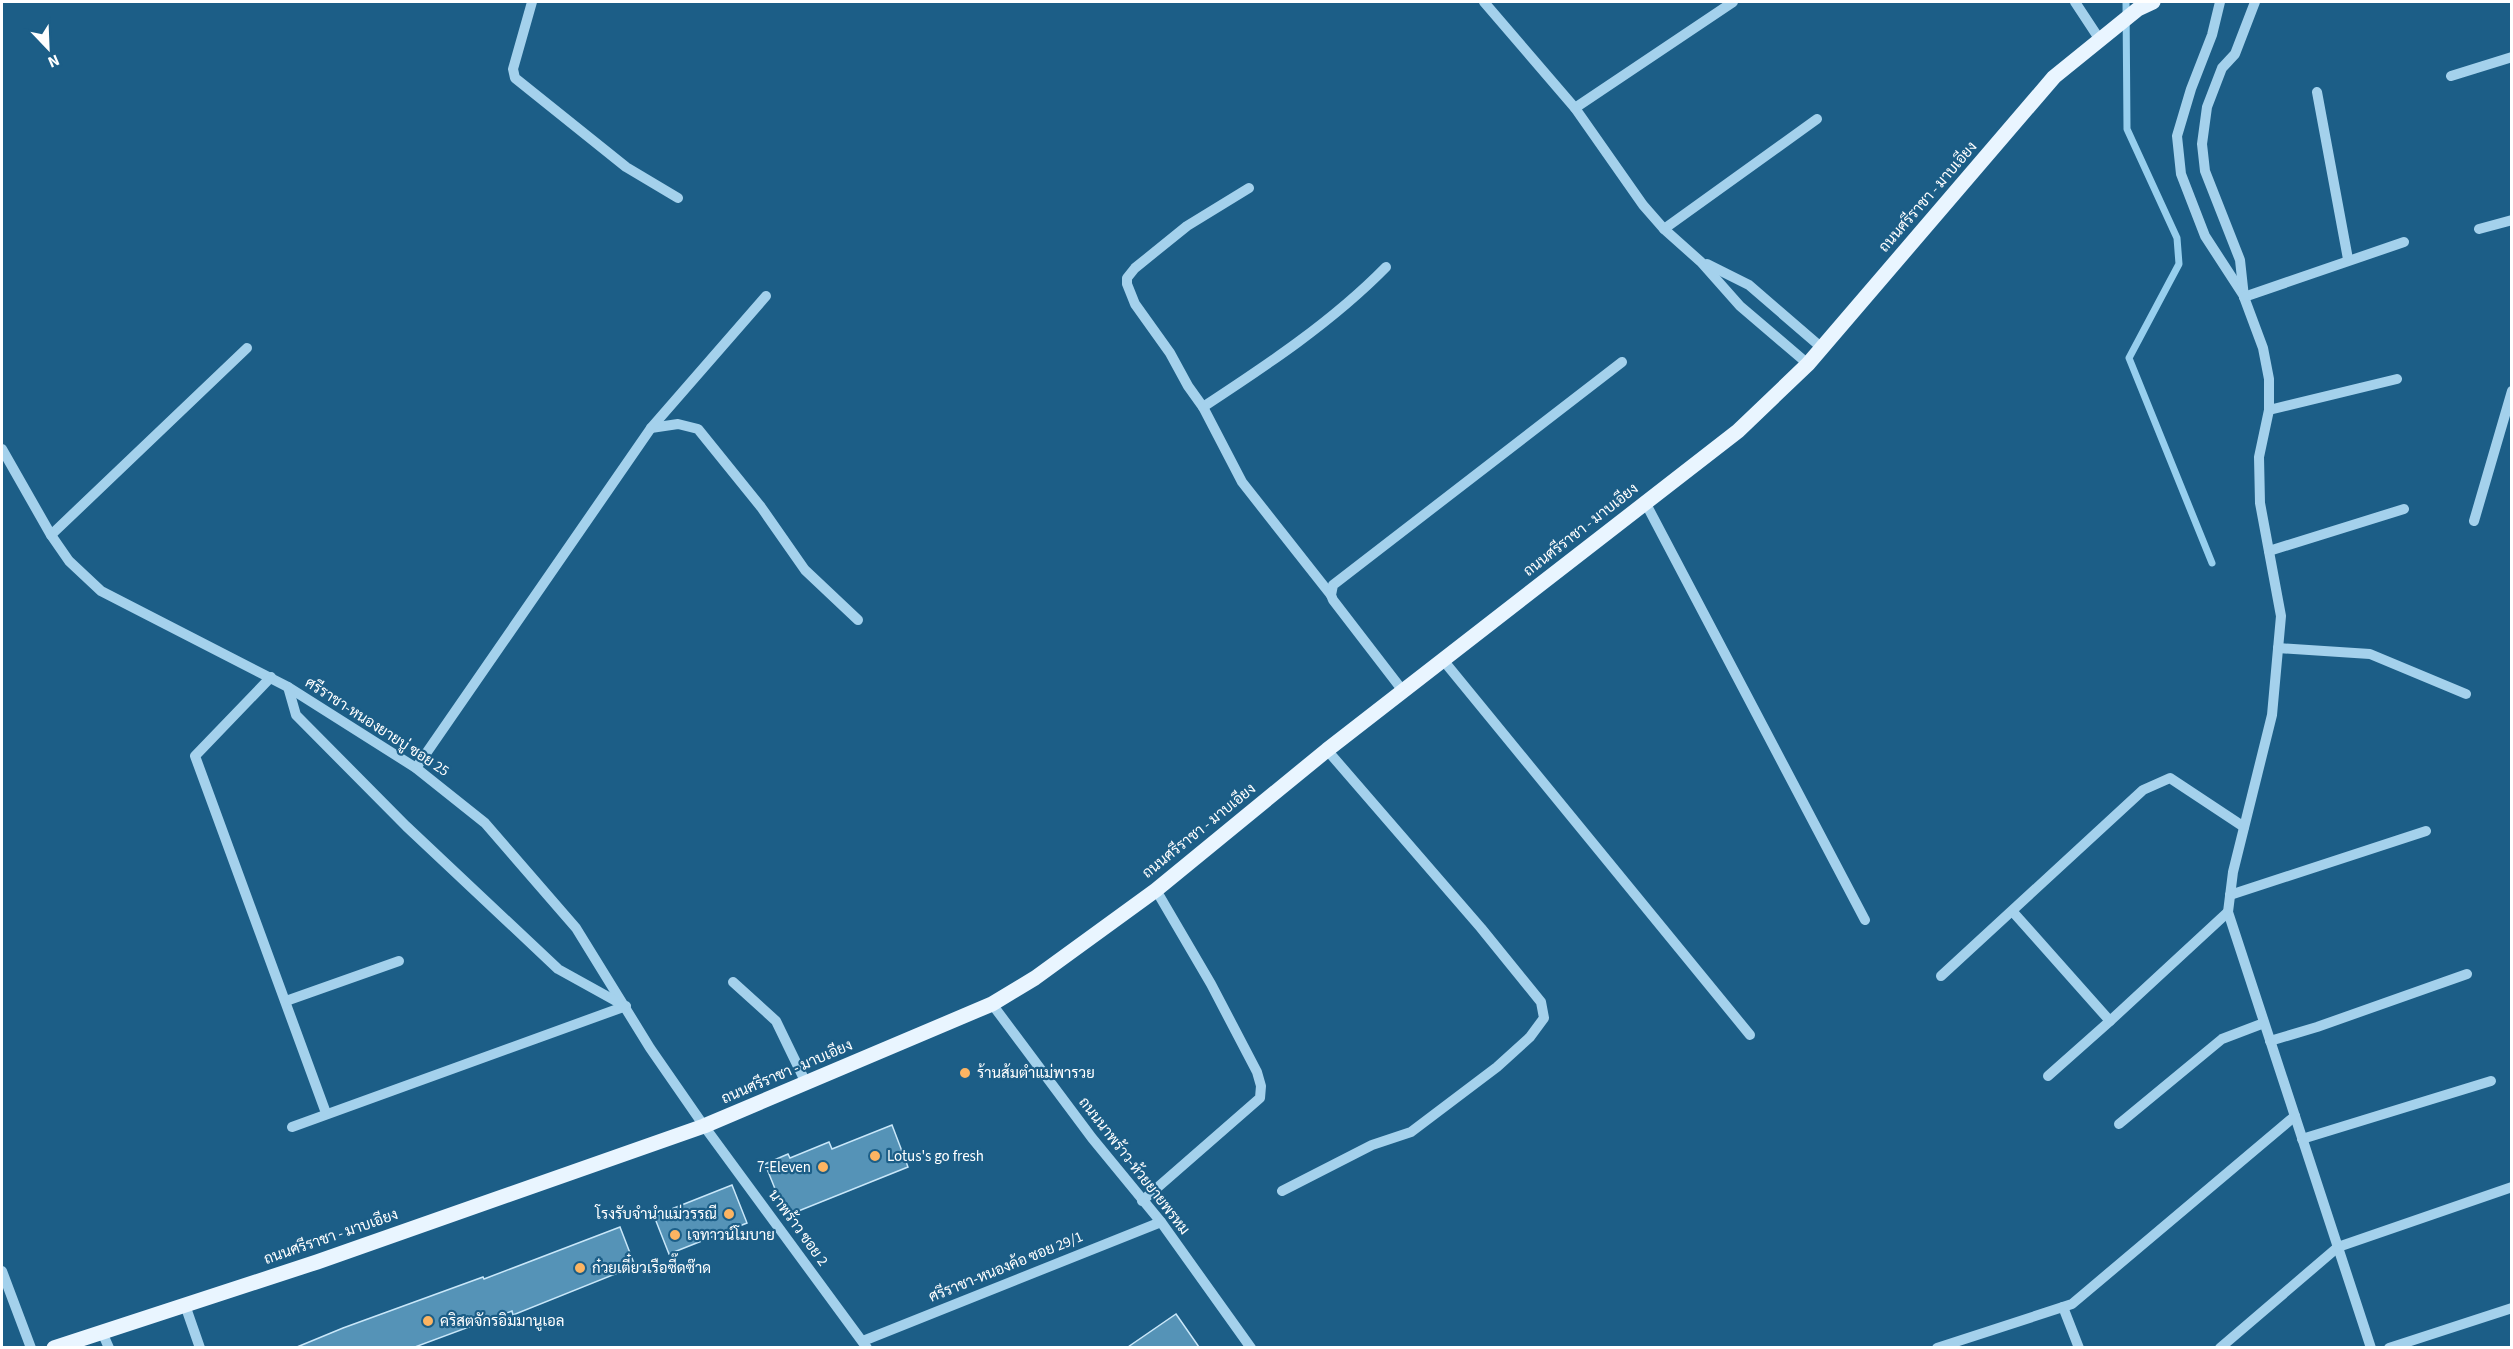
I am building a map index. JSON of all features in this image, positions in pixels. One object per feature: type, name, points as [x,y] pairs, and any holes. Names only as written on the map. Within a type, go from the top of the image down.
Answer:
[{"type":"main road","name":"ถนนศรีราชา - มาบเอียง","points":[[54,1347],[317,1262],[704,1126],[992,1004],[1035,978],[1156,890],[1327,750],[1738,430],[1808,364],[2054,77],[2138,9],[2153,2]]},
{"type":"street","points":[[532,2],[513,69],[515,78],[626,167],[678,198]]},
{"type":"street","points":[[1485,2],[1575,108],[1643,205],[1664,229],[1701,262],[1740,306],[1808,364]]},
{"type":"street","points":[[1575,108],[1733,2]]},
{"type":"street","points":[[2075,2],[2100,40]]},
{"type":"street","points":[[2220,2],[2212,35],[2191,89],[2177,136],[2181,174],[2205,236],[2244,297],[2263,348],[2269,379],[2270,410],[2259,457],[2260,503],[2281,616],[2272,715],[2233,872],[2228,912],[2371,1347]]},
{"type":"street","points":[[2244,297],[2240,260],[2205,171],[2202,144],[2207,107],[2222,68],[2235,54],[2255,2]]},
{"type":"street","points":[[2451,76],[2511,57]]},
{"type":"street","points":[[2317,92],[2348,259]]},
{"type":"street","points":[[1664,229],[1817,119]]},
{"type":"street","points":[[1249,188],[1187,226],[1135,268],[1127,279],[1135,304],[1170,353],[1188,386],[1203,407],[1242,482],[1331,595],[1402,692]]},
{"type":"street","points":[[2479,229],[2511,219]]},
{"type":"street","points":[[2244,297],[2348,259],[2404,242]]},
{"type":"street","points":[[1701,262],[1749,285],[1822,348]]},
{"type":"street","points":[[1203,407],[1288,349],[1356,297],[1386,267]]},
{"type":"street","points":[[416,768],[651,428],[766,296]]},
{"type":"street","points":[[51,535],[247,348]]},
{"type":"street","points":[[1331,595],[1333,585],[1622,362]]},
{"type":"street","points":[[2270,410],[2397,379]]},
{"type":"street","points":[[2474,521],[2511,391]]},
{"type":"street","points":[[651,428],[678,424],[698,429],[760,507],[805,570],[858,620]]},
{"type":"street","name":"ศรีราชา-หนองยายบู่ ซอย 25","points":[[2,449],[51,535],[69,561],[101,591],[288,687],[416,768],[485,823],[576,928],[650,1048],[704,1126]]},
{"type":"street","points":[[1645,502],[1865,920]]},
{"type":"street","points":[[2269,551],[2404,509]]},
{"type":"street","points":[[2278,648],[2370,654],[2466,694]]},
{"type":"street","points":[[1443,660],[1750,1035]]},
{"type":"street","points":[[271,677],[195,756],[326,1113]]},
{"type":"street","points":[[288,687],[296,715],[440,858],[558,969],[626,1006]]},
{"type":"street","points":[[1282,1191],[1372,1145],[1411,1132],[1497,1067],[1530,1037],[1544,1018],[1541,1002],[1327,750]]},
{"type":"street","points":[[1941,976],[2144,790],[2170,778],[2244,827]]},
{"type":"street","points":[[2230,895],[2426,831]]},
{"type":"street","points":[[1142,1201],[1260,1098],[1261,1086],[1257,1072],[1211,984],[1156,890]]},
{"type":"street","points":[[2013,912],[2110,1022]]},
{"type":"street","points":[[2048,1076],[2110,1022],[2228,912]]},
{"type":"street","points":[[286,1001],[399,961]]},
{"type":"street","points":[[2270,1041],[2317,1027],[2467,974]]},
{"type":"street","points":[[733,982],[776,1021],[806,1083]]},
{"type":"street","name":"ถนนนาพร้าว-ห้วยยายพรหม","points":[[992,1004],[1092,1138],[1161,1222],[1251,1347]]},
{"type":"street","points":[[292,1126],[626,1006]]},
{"type":"street","points":[[2119,1124],[2222,1039],[2264,1023]]},
{"type":"street","points":[[2302,1139],[2491,1081]]},
{"type":"street","points":[[1937,1347],[2072,1304],[2295,1116]]},
{"type":"street","name":"นาพร้าว ซอย 2","points":[[704,1126],[865,1344]]},
{"type":"street","points":[[2220,1347],[2338,1247],[2511,1187]]},
{"type":"street","name":"ศรีราชา-หนองค้อ ซอย 29/1","points":[[865,1344],[1161,1222]]},
{"type":"street","points":[[2,1271],[31,1347]]},
{"type":"street","points":[[185,1305],[200,1347]]},
{"type":"street","points":[[2063,1307],[2079,1347]]},
{"type":"street","points":[[2389,1347],[2511,1308]]},
{"type":"street","points":[[102,1332],[109,1347]]},
{"type":"building","points":[[892,1125],[908,1167],[786,1216],[765,1164],[788,1154],[790,1158],[829,1142],[832,1149]]},
{"type":"building","points":[[732,1185],[747,1223],[669,1254],[654,1216]]},
{"type":"building","points":[[620,1227],[635,1266],[513,1315],[512,1311],[415,1347],[297,1347],[343,1328],[483,1277],[484,1279]]},
{"type":"building","points":[[1176,1314],[1199,1347],[1128,1347]]},
{"type":"waterway","points":[[2126,2],[2127,129],[2177,238],[2179,264],[2129,358],[2212,563]]},
{"type":"place","name":"ร้านส้มตำแม่พารวย","points":[[965,1073]]},
{"type":"place","name":"Lotus's go fresh","points":[[875,1156]]},
{"type":"place","name":"7-Eleven","points":[[823,1167]]},
{"type":"place","name":"โรงรับจำนำแม่วรรณี","points":[[729,1214]]},
{"type":"place","name":"เจทาวน์โมบาย","points":[[675,1235]]},
{"type":"place","name":"ก๋วยเตี๋ยวเรือซี๊ดซ๊าด","points":[[580,1268]]},
{"type":"place","name":"คริสตจักรอิมมานูเอล","points":[[428,1321]]}]
